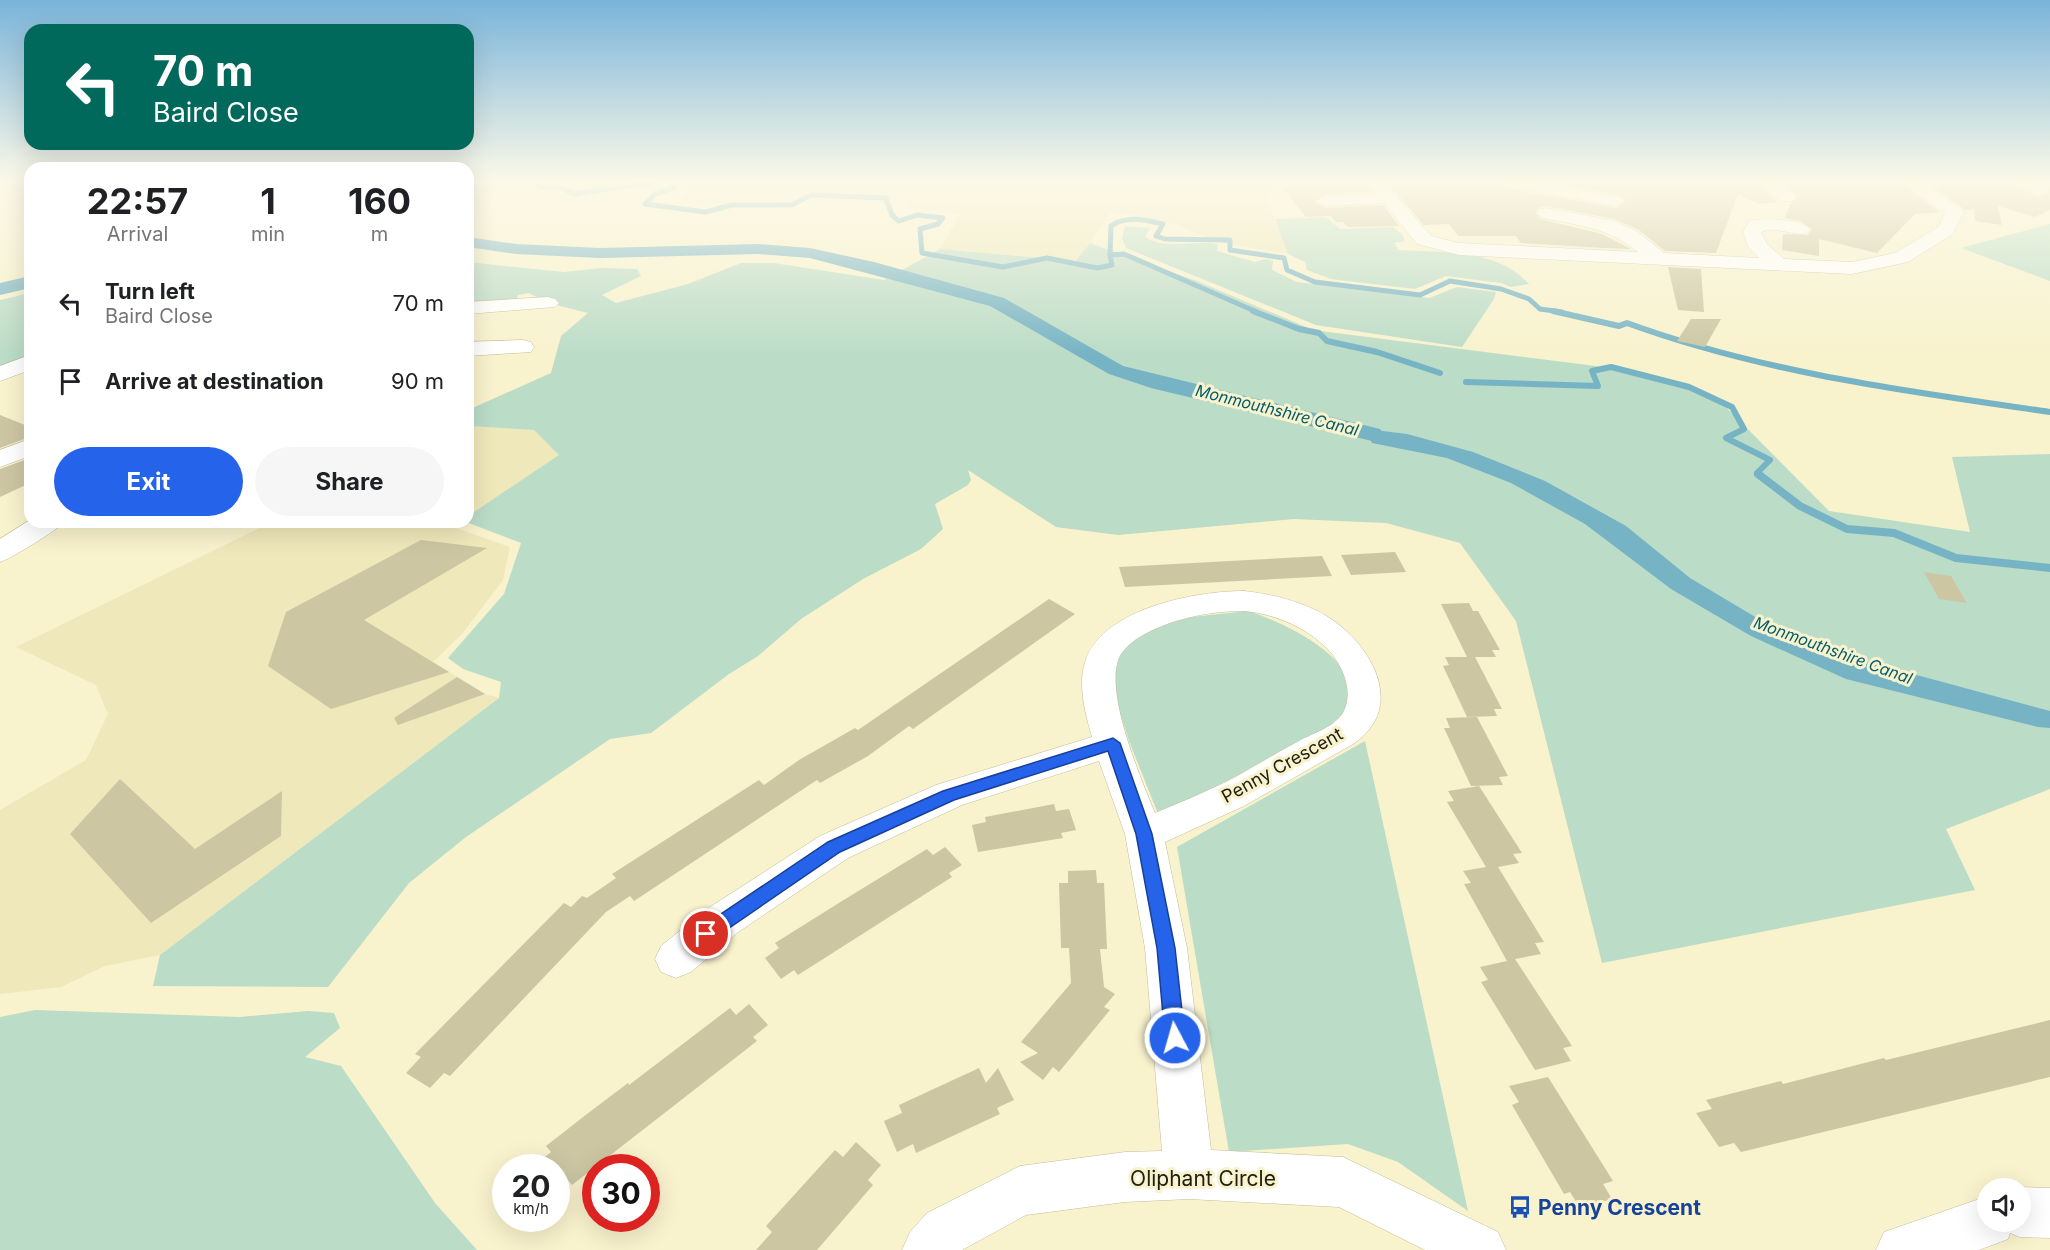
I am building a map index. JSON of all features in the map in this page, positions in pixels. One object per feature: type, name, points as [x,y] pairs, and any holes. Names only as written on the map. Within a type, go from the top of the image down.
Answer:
[{"type":"street","points":[[1423,239],[1438,245],[1483,252],[1852,268],[1881,264],[1901,258],[1931,239]]},
{"type":"street","points":[[1635,239],[1659,259]]},
{"type":"street","points":[[1755,239],[1758,247],[1779,265]]},
{"type":"street","points":[[1408,247],[1438,245]]},
{"type":"street","points":[[474,308],[548,303]]},
{"type":"street","points":[[474,349],[524,346]]},
{"type":"street","points":[[0,374],[24,364]]},
{"type":"street","points":[[0,459],[24,449]]},
{"type":"street","points":[[0,553],[35,528]]},
{"type":"street","name":"Penny Crescent","points":[[1144,834],[1233,795],[1350,728],[1362,707],[1366,685],[1354,661],[1339,642],[1316,624],[1289,612],[1254,602],[1220,603],[1184,609],[1149,620],[1121,633],[1102,659],[1098,693],[1144,834],[1166,948],[1189,1174]]},
{"type":"street","points":[[676,959],[722,921],[834,847],[948,795],[1113,743]]},
{"type":"street","name":"Oliphant Circle","points":[[928,1250],[945,1231],[1020,1191],[1125,1177],[1189,1174],[1343,1182],[1480,1250]]},
{"type":"street","points":[[2031,1212],[2050,1213]]},
{"type":"street","points":[[1902,1250],[1977,1225]]},
{"type":"shaded area","points":[[946,239],[1092,239],[1077,261],[940,249]]},
{"type":"shaded area","points":[[1212,239],[1282,239],[1288,254],[1221,243]]},
{"type":"shaded area","points":[[474,426],[534,430],[560,455],[474,512]]},
{"type":"shaded area","points":[[260,528],[456,528],[510,547],[503,580],[462,634],[433,662],[485,694],[499,698],[160,955],[105,966],[61,987],[0,994],[0,810],[86,760],[108,714],[96,685],[16,647]]},
{"type":"green space","points":[[1123,239],[1150,239],[1172,244],[1218,244],[1217,251],[1255,262],[1266,259],[1273,261],[1272,270],[1297,282],[1429,298],[1457,287],[1496,292],[1494,299],[1462,347],[1316,325],[1126,248]]},
{"type":"green space","points":[[1283,239],[1404,239],[1394,243],[1399,250],[1451,253],[1485,258],[1516,272],[1529,284],[1511,287],[1501,283],[1446,276],[1415,289],[1331,279],[1307,270],[1305,262],[1288,254]]},
{"type":"green space","points":[[1993,239],[2050,239],[2050,281],[1961,248]]},
{"type":"green space","points":[[1090,243],[1197,281],[1313,330],[1627,370],[1715,396],[1829,511],[1970,532],[1952,457],[2050,454],[2050,789],[1946,829],[1975,890],[1602,963],[1516,621],[1460,543],[1386,523],[1294,519],[1118,535],[1056,527],[968,470],[971,480],[968,485],[935,504],[943,529],[921,549],[863,579],[801,619],[758,656],[729,674],[651,733],[610,739],[466,837],[409,883],[328,987],[153,986],[160,955],[499,698],[501,682],[463,669],[448,658],[504,594],[521,543],[474,525],[474,512],[559,455],[534,430],[474,426],[474,407],[551,373],[561,336],[588,313],[548,303],[529,293],[518,295],[515,302],[474,304],[474,263],[564,272],[601,268],[637,269],[641,276],[602,295],[616,303],[688,284],[741,263],[774,263],[884,280],[940,249],[1076,261]]},
{"type":"green space","points":[[24,294],[24,364],[0,374],[0,300]]},
{"type":"green space","points":[[1248,611],[1299,633],[1317,644],[1333,658],[1345,672],[1350,688],[1348,705],[1337,719],[1323,730],[1159,816],[1129,741],[1112,687],[1120,654],[1144,631],[1191,617]]},
{"type":"green space","points":[[1365,741],[1468,1211],[1398,1162],[1348,1144],[1229,1152],[1177,847]]},
{"type":"green space","points":[[35,1010],[240,1017],[308,1011],[334,1013],[340,1028],[305,1057],[341,1066],[435,1203],[477,1250],[0,1250],[0,1017]]},
{"type":"water","points":[[1335,425],[1407,434],[1473,452],[1545,481],[1626,526],[1690,578],[1772,627],[1876,664],[2050,711],[2050,728],[2038,727],[1846,679],[1751,636],[1671,589],[1585,524],[1511,483],[1447,458],[1372,443],[1369,436]]},
{"type":"building","points":[[1518,239],[1612,239],[1631,249],[1604,248],[1521,243]]},
{"type":"building","points":[[1651,239],[1721,239],[1716,253],[1665,251]]},
{"type":"building","points":[[1783,239],[1819,239],[1819,256],[1782,250]]},
{"type":"building","points":[[1820,239],[1890,239],[1877,253]]},
{"type":"building","points":[[1668,267],[1701,269],[1704,312],[1678,310]]},
{"type":"building","points":[[1691,319],[1721,319],[1705,347],[1677,341]]},
{"type":"building","points":[[0,415],[24,425],[24,439],[0,448]]},
{"type":"building","points":[[24,460],[24,486],[0,497],[0,469]]},
{"type":"building","points":[[421,540],[487,548],[364,620],[449,672],[331,709],[268,666],[286,612]]},
{"type":"building","points":[[1395,552],[1406,572],[1351,575],[1341,555]]},
{"type":"building","points":[[1322,556],[1332,576],[1125,587],[1119,567]]},
{"type":"building","points":[[1924,572],[1951,576],[1967,603],[1939,599]]},
{"type":"building","points":[[1049,599],[1075,614],[913,729],[909,726],[868,756],[820,783],[817,780],[634,901],[630,896],[606,912],[450,1076],[444,1073],[430,1088],[406,1073],[421,1057],[415,1054],[564,903],[571,907],[582,896],[587,898],[616,878],[612,874],[759,780],[764,785],[799,760],[855,728],[858,730]]},
{"type":"building","points":[[1469,603],[1473,611],[1478,611],[1500,650],[1492,650],[1496,657],[1475,657],[1502,709],[1494,709],[1497,716],[1467,717],[1443,666],[1449,665],[1445,657],[1467,657],[1441,604]]},
{"type":"building","points":[[457,677],[485,694],[398,725],[394,718]]},
{"type":"building","points":[[1477,717],[1508,776],[1499,777],[1503,785],[1471,786],[1444,728],[1450,728],[1446,718]]},
{"type":"building","points":[[120,779],[195,849],[282,791],[281,836],[151,923],[70,834]]},
{"type":"building","points":[[1479,786],[1522,853],[1513,854],[1519,863],[1498,867],[1544,942],[1535,943],[1541,954],[1515,959],[1572,1046],[1563,1048],[1571,1061],[1535,1070],[1481,982],[1488,980],[1480,967],[1507,961],[1464,884],[1471,883],[1463,871],[1486,867],[1447,802],[1454,801],[1448,791]]},
{"type":"building","points":[[1054,804],[1056,811],[1069,809],[1076,830],[1061,833],[1063,838],[978,852],[972,825],[986,822],[985,817]]},
{"type":"building","points":[[945,847],[962,865],[949,873],[952,877],[798,975],[794,970],[781,979],[765,958],[779,948],[775,943],[842,901],[927,849],[933,855]]},
{"type":"building","points":[[1096,870],[1097,883],[1104,883],[1107,949],[1100,949],[1104,987],[1115,994],[1104,1007],[1110,1010],[1059,1072],[1053,1067],[1043,1080],[1020,1062],[1038,1053],[1021,1042],[1071,983],[1069,948],[1061,948],[1059,883],[1068,883],[1068,871]]},
{"type":"building","points":[[749,1004],[768,1025],[753,1037],[757,1041],[612,1154],[582,1154],[582,1177],[572,1185],[570,1183],[570,1154],[548,1154],[551,1152],[546,1146],[730,1008],[736,1015]]},
{"type":"building","points":[[2050,1020],[2050,1077],[1741,1152],[1734,1143],[1719,1147],[1696,1113],[1712,1109],[1706,1100],[1781,1081],[1783,1084]]},
{"type":"building","points":[[979,1068],[986,1083],[998,1068],[1014,1100],[997,1108],[1000,1114],[916,1153],[913,1144],[897,1152],[884,1121],[902,1113],[899,1105]]},
{"type":"building","points":[[1548,1077],[1613,1181],[1603,1184],[1612,1199],[1580,1208],[1570,1192],[1564,1194],[1512,1105],[1519,1102],[1509,1086]]},
{"type":"building","points":[[856,1142],[881,1165],[868,1180],[873,1185],[817,1250],[756,1250],[772,1232],[766,1226],[835,1150],[843,1157]]},
{"type":"waterway","points":[[921,239],[922,253],[1003,267],[1047,258],[1097,268],[1112,265],[1110,255]]},
{"type":"waterway","points":[[1110,255],[1111,239]]},
{"type":"waterway","points":[[1187,239],[1230,240],[1230,250],[1284,258],[1287,270],[1315,282],[1420,295],[1450,281],[1501,289],[1529,299],[1540,309],[1562,312]]},
{"type":"waterway","name":"Monmouthshire Canal","points":[[474,243],[516,249],[600,253],[758,249],[810,253],[868,266],[997,302],[1116,370],[1159,383],[1372,434]]},
{"type":"waterway","points":[[1110,255],[1124,254],[1257,312]]},
{"type":"waterway","name":"Monmouthshire Canal","points":[[0,289],[24,283]]},
{"type":"waterway","points":[[1253,311],[1299,329],[1319,333],[1327,341],[1377,352],[1440,373]]},
{"type":"waterway","points":[[1553,311],[1619,326],[1627,323],[1679,340],[1783,368],[1889,388],[2050,412]]},
{"type":"waterway","points":[[1466,382],[1598,386],[1592,371],[1611,367],[1689,387],[1732,407],[1744,429],[1726,438],[1770,460],[1757,473],[1760,475]]},
{"type":"waterway","points":[[1758,474],[1800,506],[1847,529],[1894,533],[1956,558],[2050,568]]},
{"type":"place","name":"Penny Crescent","points":[[1520,1207]]},
{"type":"route","points":[[706,934],[834,847],[948,795],[1113,743],[1144,834],[1166,948],[1175,1038]]}]
